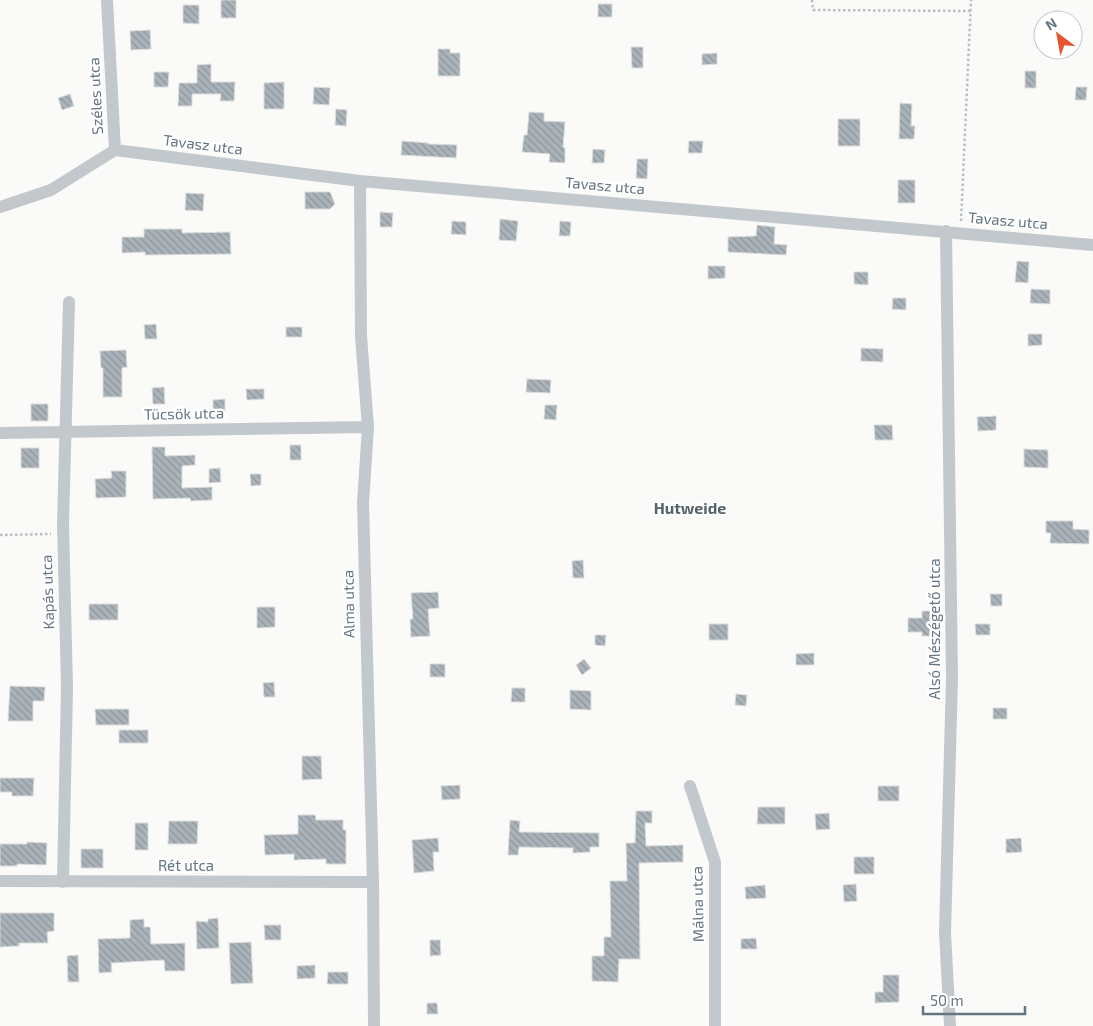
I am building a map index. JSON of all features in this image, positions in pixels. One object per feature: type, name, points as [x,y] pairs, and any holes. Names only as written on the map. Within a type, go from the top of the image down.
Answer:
[{"type":"street","name":"Széles utca","points":[[0,207],[51,190],[115,150],[107,0]]},
{"type":"street","name":"Tavasz utca","points":[[115,150],[360,181],[1093,245]]},
{"type":"street","name":"Alma utca","points":[[360,181],[360,336],[368,427],[363,503],[373,882],[374,1026]]},
{"type":"street","name":"Alsó Mészégető utca","points":[[946,231],[952,678],[945,933],[950,1026]]},
{"type":"street","name":"Kapás utca","points":[[63,882],[67,687],[63,534],[64,432],[69,302]]},
{"type":"street","name":"Tücsök utca","points":[[0,434],[368,427]]},
{"type":"street","name":"Málna utca","points":[[690,786],[715,862],[715,1026]]},
{"type":"street","name":"Rét utca","points":[[0,881],[373,882]]},
{"type":"path","points":[[812,0],[813,10],[971,10]]},
{"type":"path","points":[[961,233],[971,0]]},
{"type":"path","points":[[0,535],[63,534]]},
{"type":"building","points":[[221,0],[236,0],[236,18],[221,18]]},
{"type":"building","points":[[598,4],[612,4],[612,17],[598,17]]},
{"type":"building","points":[[183,5],[199,5],[199,24],[183,23]]},
{"type":"building","points":[[150,30],[151,49],[131,50],[130,31]]},
{"type":"building","points":[[631,47],[643,47],[643,68],[632,68]]},
{"type":"building","points":[[438,49],[450,49],[450,53],[460,53],[460,76],[438,76]]},
{"type":"building","points":[[717,53],[717,64],[702,65],[702,54]]},
{"type":"building","points":[[211,64],[211,82],[235,82],[234,101],[220,101],[221,94],[192,94],[192,106],[178,106],[179,83],[197,83],[197,65]]},
{"type":"building","points":[[1025,71],[1036,71],[1036,88],[1025,88]]},
{"type":"building","points":[[154,72],[169,72],[168,87],[154,87]]},
{"type":"building","points":[[284,82],[284,109],[264,109],[264,83]]},
{"type":"building","points":[[314,87],[330,88],[329,105],[313,104]]},
{"type":"building","points":[[1076,87],[1087,87],[1086,100],[1075,100]]},
{"type":"building","points":[[70,94],[74,106],[62,110],[58,98]]},
{"type":"building","points":[[900,103],[912,104],[911,126],[915,126],[914,139],[899,139]]},
{"type":"building","points":[[336,109],[347,110],[346,126],[335,125]]},
{"type":"building","points":[[529,112],[544,113],[544,121],[565,122],[563,147],[565,148],[565,163],[549,162],[550,154],[522,152],[524,135],[527,135]]},
{"type":"building","points":[[838,119],[860,119],[860,146],[838,146]]},
{"type":"building","points":[[402,141],[457,145],[456,158],[401,155]]},
{"type":"building","points":[[689,141],[703,141],[702,153],[688,153]]},
{"type":"building","points":[[593,149],[605,150],[604,163],[592,163]]},
{"type":"building","points":[[637,159],[648,159],[647,179],[636,178]]},
{"type":"building","points":[[898,180],[915,180],[915,203],[898,203]]},
{"type":"building","points":[[305,192],[330,192],[335,204],[330,209],[305,209]]},
{"type":"building","points":[[186,193],[204,194],[203,211],[185,210]]},
{"type":"building","points":[[380,212],[393,213],[392,227],[380,227]]},
{"type":"building","points":[[500,219],[518,221],[516,241],[499,240]]},
{"type":"building","points":[[452,221],[466,222],[466,235],[451,234]]},
{"type":"building","points":[[560,221],[571,222],[570,236],[559,236]]},
{"type":"building","points":[[757,225],[775,227],[774,244],[787,245],[786,255],[728,252],[728,237],[756,236]]},
{"type":"building","points":[[144,229],[182,229],[182,233],[230,232],[231,254],[145,255],[145,252],[122,253],[122,237],[144,237]]},
{"type":"building","points":[[1017,261],[1029,262],[1028,283],[1015,282]]},
{"type":"building","points":[[708,266],[725,266],[725,278],[708,279]]},
{"type":"building","points":[[854,272],[868,272],[868,285],[854,284]]},
{"type":"building","points":[[1031,289],[1050,290],[1050,304],[1030,303]]},
{"type":"building","points":[[893,298],[906,298],[906,310],[892,309]]},
{"type":"building","points":[[156,324],[157,339],[145,339],[144,325]]},
{"type":"building","points":[[286,327],[302,327],[302,337],[286,337]]},
{"type":"building","points":[[1028,334],[1042,334],[1042,345],[1028,346]]},
{"type":"building","points":[[861,348],[883,349],[883,362],[861,361]]},
{"type":"building","points":[[126,350],[127,367],[122,368],[122,397],[103,397],[103,368],[101,368],[100,351]]},
{"type":"building","points":[[527,379],[551,380],[550,393],[526,392]]},
{"type":"building","points":[[164,387],[165,404],[153,404],[152,388]]},
{"type":"building","points":[[246,389],[264,389],[264,399],[247,400]]},
{"type":"building","points":[[225,399],[225,414],[213,414],[213,400]]},
{"type":"building","points":[[31,404],[48,404],[48,421],[31,421]]},
{"type":"building","points":[[545,405],[557,405],[556,420],[544,419]]},
{"type":"building","points":[[996,416],[996,430],[978,431],[977,417]]},
{"type":"building","points":[[874,425],[892,425],[893,440],[875,440]]},
{"type":"building","points":[[290,445],[301,445],[301,460],[290,460]]},
{"type":"building","points":[[152,447],[165,447],[165,456],[195,455],[195,465],[182,466],[182,488],[212,487],[212,500],[191,501],[190,498],[153,499]]},
{"type":"building","points":[[21,448],[39,448],[39,468],[21,468]]},
{"type":"building","points":[[1024,449],[1048,450],[1048,468],[1024,467]]},
{"type":"building","points":[[220,468],[221,482],[209,483],[209,469]]},
{"type":"building","points":[[111,471],[126,471],[126,497],[96,498],[95,479],[112,478]]},
{"type":"building","points":[[250,474],[261,474],[261,485],[251,486]]},
{"type":"building","points":[[1046,521],[1073,521],[1073,529],[1089,530],[1089,544],[1050,543],[1051,533],[1046,533]]},
{"type":"building","points":[[583,560],[584,578],[573,578],[572,561]]},
{"type":"building","points":[[438,592],[439,608],[428,609],[430,636],[411,637],[410,619],[413,619],[411,593]]},
{"type":"building","points":[[990,594],[1002,594],[1002,606],[991,606]]},
{"type":"building","points":[[89,604],[118,604],[118,620],[89,620]]},
{"type":"building","points":[[257,607],[275,607],[275,627],[257,628]]},
{"type":"building","points":[[922,611],[935,611],[935,636],[922,636],[922,632],[908,632],[908,618],[922,618]]},
{"type":"building","points":[[709,624],[728,624],[728,640],[709,640]]},
{"type":"building","points":[[975,624],[990,624],[990,635],[976,635]]},
{"type":"building","points":[[595,635],[606,635],[605,646],[595,645]]},
{"type":"building","points":[[814,653],[814,665],[796,665],[796,654]]},
{"type":"building","points":[[584,659],[591,668],[582,675],[576,665]]},
{"type":"building","points":[[430,664],[445,664],[445,677],[430,677]]},
{"type":"building","points":[[274,682],[275,697],[264,697],[263,683]]},
{"type":"building","points":[[10,686],[45,687],[44,701],[33,701],[33,721],[8,721]]},
{"type":"building","points":[[512,688],[525,688],[525,702],[511,702]]},
{"type":"building","points":[[570,690],[591,691],[591,710],[570,709]]},
{"type":"building","points":[[736,694],[747,695],[746,706],[735,705]]},
{"type":"building","points":[[993,708],[1007,708],[1007,719],[993,719]]},
{"type":"building","points":[[95,709],[129,709],[129,725],[96,725]]},
{"type":"building","points":[[119,730],[148,730],[148,743],[119,743]]},
{"type":"building","points":[[302,756],[321,756],[322,779],[302,780]]},
{"type":"building","points":[[0,778],[34,778],[33,796],[12,796],[12,792],[0,792]]},
{"type":"building","points":[[460,785],[460,799],[442,800],[441,786]]},
{"type":"building","points":[[878,786],[899,786],[899,801],[878,801]]},
{"type":"building","points":[[758,807],[785,807],[785,824],[757,824]]},
{"type":"building","points":[[636,811],[652,811],[652,823],[645,823],[646,846],[683,845],[683,862],[639,863],[640,959],[619,959],[618,982],[592,981],[592,956],[604,956],[604,937],[611,937],[610,881],[627,881],[626,843],[635,843]]},
{"type":"building","points":[[829,813],[830,829],[816,830],[815,814]]},
{"type":"building","points":[[298,815],[315,815],[316,820],[343,820],[343,830],[346,830],[346,864],[326,864],[326,859],[294,860],[294,854],[265,855],[264,835],[298,834]]},
{"type":"building","points":[[510,820],[520,821],[519,832],[599,833],[599,847],[590,847],[590,852],[573,853],[573,848],[519,847],[518,855],[508,855]]},
{"type":"building","points":[[169,821],[198,821],[197,844],[168,844]]},
{"type":"building","points":[[135,823],[148,823],[148,850],[135,850]]},
{"type":"building","points":[[438,838],[439,852],[433,852],[434,871],[414,873],[412,840]]},
{"type":"building","points":[[1021,838],[1022,852],[1006,853],[1006,839]]},
{"type":"building","points":[[27,842],[47,843],[46,865],[17,864],[17,866],[0,866],[0,844],[27,844]]},
{"type":"building","points":[[81,849],[103,849],[103,868],[81,868]]},
{"type":"building","points":[[854,857],[874,857],[874,874],[854,874]]},
{"type":"building","points":[[192,862],[209,863],[209,873],[192,873]]},
{"type":"building","points":[[856,884],[857,901],[844,902],[843,885]]},
{"type":"building","points":[[765,885],[766,898],[746,899],[745,887]]},
{"type":"building","points":[[0,913],[54,913],[54,931],[47,932],[48,943],[19,943],[19,946],[0,947]]},
{"type":"building","points":[[218,918],[219,948],[197,949],[196,921],[208,922],[208,919]]},
{"type":"building","points":[[144,919],[144,927],[150,927],[151,944],[185,943],[185,971],[165,971],[164,960],[111,963],[112,972],[99,973],[98,939],[130,938],[130,920]]},
{"type":"building","points":[[264,925],[281,925],[281,940],[265,940]]},
{"type":"building","points":[[756,938],[757,949],[741,949],[741,939]]},
{"type":"building","points":[[430,940],[440,940],[441,955],[430,956]]},
{"type":"building","points":[[251,942],[253,983],[231,984],[229,943]]},
{"type":"building","points":[[78,955],[79,982],[68,982],[67,956]]},
{"type":"building","points":[[315,965],[315,978],[297,979],[297,966]]},
{"type":"building","points":[[328,972],[348,972],[348,984],[327,984]]},
{"type":"building","points":[[883,975],[899,975],[899,1002],[875,1003],[875,992],[883,992]]},
{"type":"building","points":[[427,1003],[437,1003],[438,1014],[427,1014]]},
{"type":"district","name":"Hutweide","points":[[690,508]]}]
